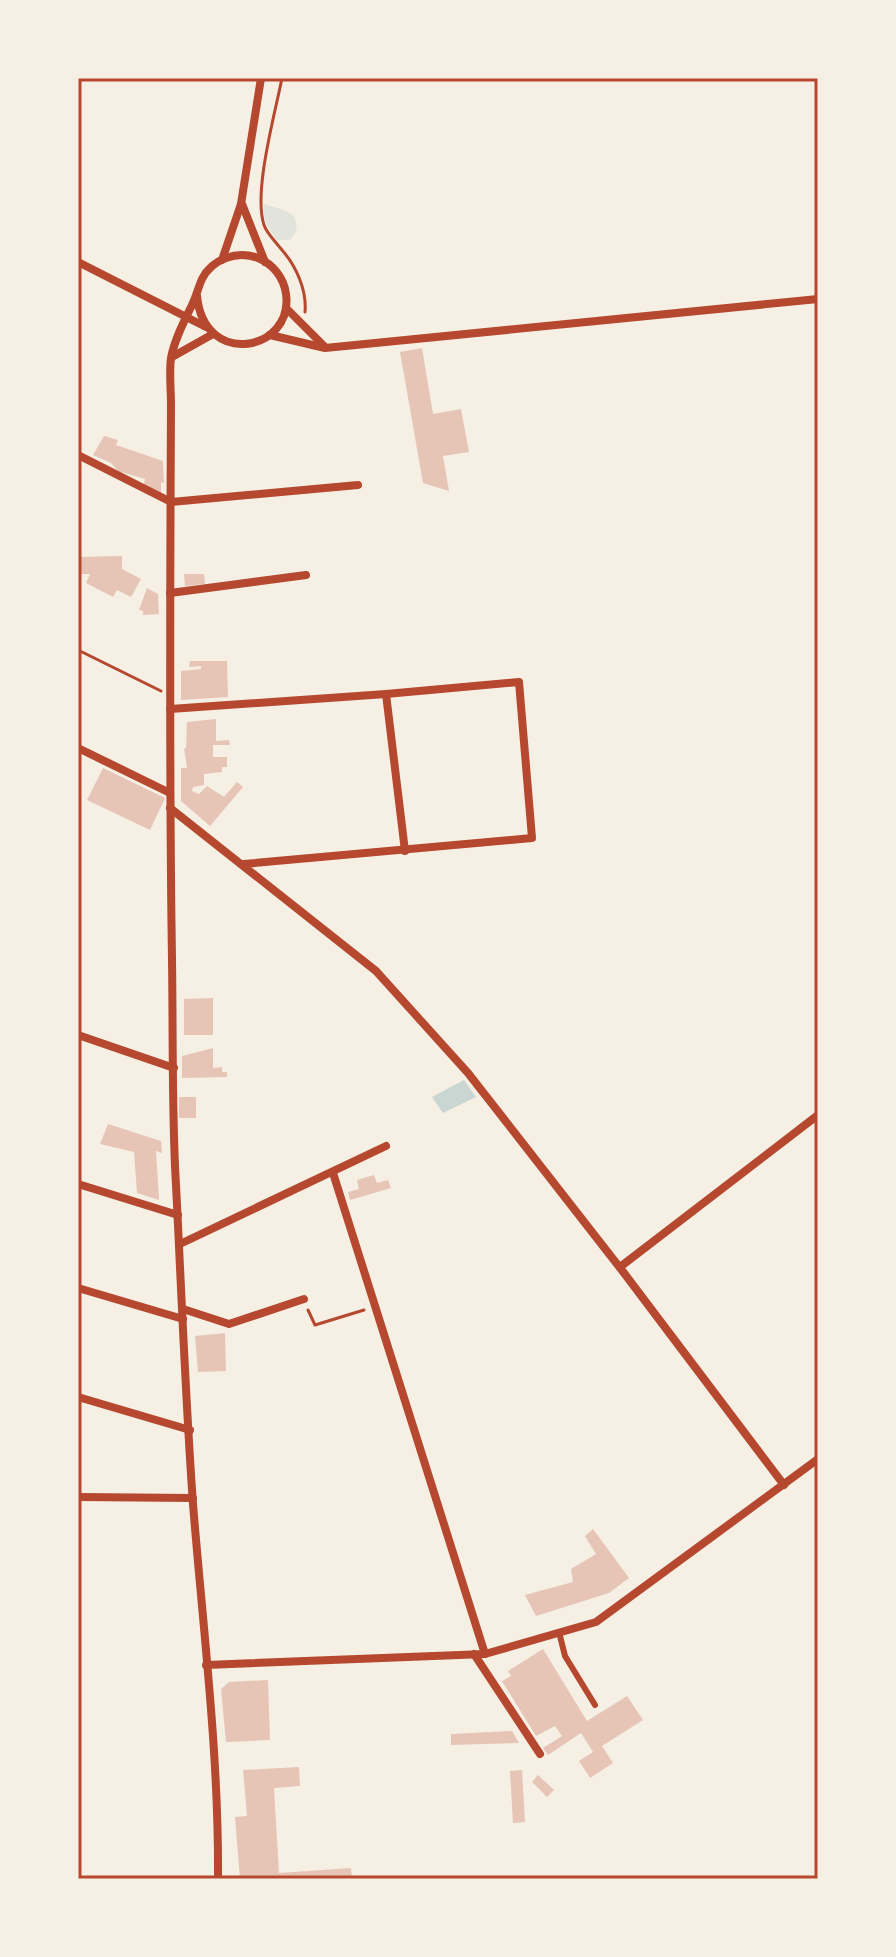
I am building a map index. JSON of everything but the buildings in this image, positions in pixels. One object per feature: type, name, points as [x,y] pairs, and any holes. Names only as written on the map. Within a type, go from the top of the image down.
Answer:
[{"type":"street","points":[[222,260],[241,204],[261,78]]},
{"type":"street","points":[[241,204],[265,262]]},
{"type":"street","points":[[78,262],[186,317],[226,342],[256,342],[270,335],[283,318],[286,295],[283,282],[265,262],[244,255],[222,260],[209,269],[201,281],[197,296],[186,317],[171,357],[170,808],[178,1215],[193,1498],[219,1817],[218,1879]]},
{"type":"street","points":[[197,296],[198,311],[210,330]]},
{"type":"street","points":[[270,335],[325,348],[818,299]]},
{"type":"street","points":[[286,308],[325,348]]},
{"type":"street","points":[[171,357],[210,330]]},
{"type":"street","points":[[78,455],[171,502],[358,485]]},
{"type":"street","points":[[170,593],[306,575]]},
{"type":"street","points":[[170,709],[519,682],[532,838],[243,864]]},
{"type":"street","points":[[386,694],[405,851]]},
{"type":"street","points":[[78,748],[170,793]]},
{"type":"street","points":[[170,808],[376,971],[468,1073],[620,1267],[784,1485]]},
{"type":"street","points":[[78,1035],[174,1068]]},
{"type":"street","points":[[620,1267],[818,1115]]},
{"type":"street","points":[[180,1244],[386,1146]]},
{"type":"street","points":[[333,1173],[485,1654]]},
{"type":"street","points":[[78,1184],[178,1215]]},
{"type":"street","points":[[78,1288],[229,1324],[304,1299]]},
{"type":"street","points":[[78,1397],[190,1430]]},
{"type":"street","points":[[206,1665],[485,1654],[596,1622],[818,1459]]},
{"type":"street","points":[[78,1497],[193,1498]]},
{"type":"street","points":[[559,1632],[565,1656],[595,1705]]},
{"type":"street","points":[[474,1654],[540,1754]]},
{"type":"path","points":[[282,78],[267,156],[261,210],[265,228],[287,255],[300,281],[306,297],[305,313],[313,328],[311,333]]},
{"type":"path","points":[[78,650],[170,696]]},
{"type":"path","points":[[304,1299],[315,1325],[376,1306]]},
{"type":"shaded area","points":[[264,204],[288,212],[295,219],[296,232],[290,240],[277,240],[274,236],[265,219]]},
{"type":"shaded area","points":[[464,1080],[476,1097],[443,1113],[432,1097]]}]
